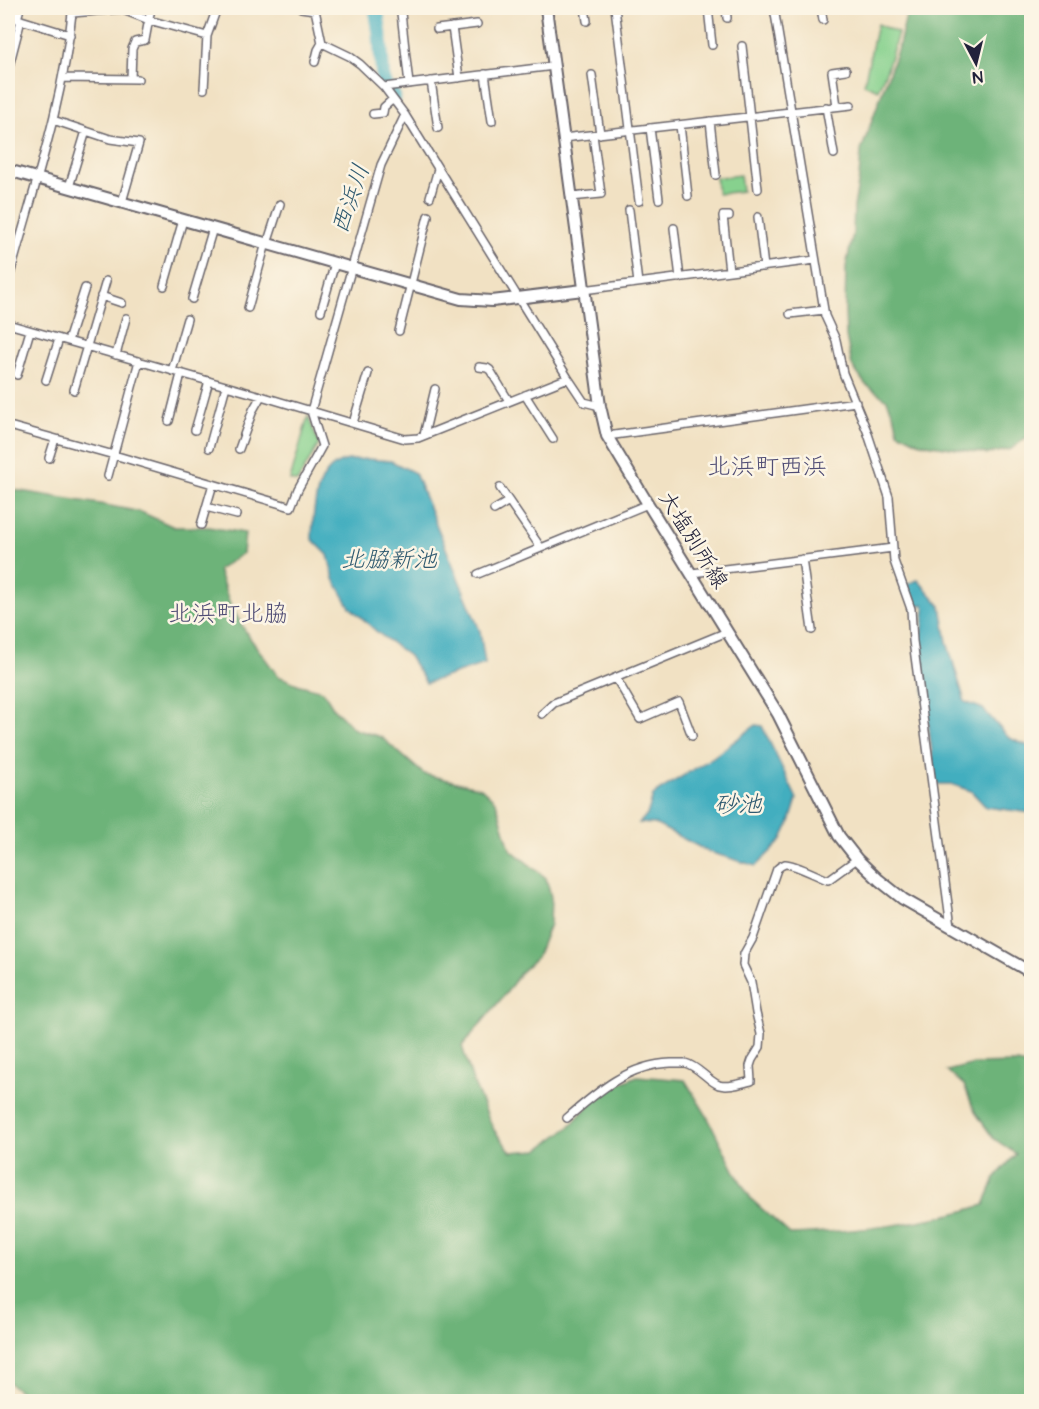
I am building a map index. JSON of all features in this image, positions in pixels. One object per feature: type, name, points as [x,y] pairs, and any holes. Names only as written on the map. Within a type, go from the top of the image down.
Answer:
[{"type":"main road","name":"大塩別所線","points":[[546,8],[600,406],[607,436],[778,714],[839,836],[857,859],[903,899],[1032,973]]},
{"type":"main road","points":[[8,170],[469,300],[520,299],[584,290]]},
{"type":"street","points":[[8,70],[20,8]]},
{"type":"street","points":[[8,282],[63,78],[70,34],[71,10],[121,8],[149,20],[207,36]]},
{"type":"street","points":[[63,78],[134,79],[132,49],[135,42],[145,40],[151,8]]},
{"type":"street","points":[[204,89],[207,36],[217,8]]},
{"type":"street","points":[[301,8],[315,10],[322,42],[315,62]]},
{"type":"street","points":[[585,8],[587,21]]},
{"type":"street","points":[[615,8],[639,201]]},
{"type":"street","points":[[708,8],[712,45]]},
{"type":"street","points":[[726,8],[727,18]]},
{"type":"street","points":[[774,8],[824,310],[836,340],[843,373],[867,431],[889,497],[894,561],[911,609],[913,640],[951,927]]},
{"type":"street","points":[[821,8],[823,20]]},
{"type":"street","points":[[401,13],[409,84]]},
{"type":"street","points":[[8,16],[70,34]]},
{"type":"street","points":[[438,29],[477,24]]},
{"type":"street","points":[[452,27],[459,78]]},
{"type":"street","points":[[322,42],[350,57],[384,87],[405,116],[567,378],[584,402],[600,406]]},
{"type":"street","points":[[742,46],[758,189]]},
{"type":"street","points":[[384,87],[554,66]]},
{"type":"street","points":[[837,106],[832,72],[846,70]]},
{"type":"street","points":[[485,75],[492,121]]},
{"type":"street","points":[[571,197],[600,194],[592,75]]},
{"type":"street","points":[[431,81],[438,128]]},
{"type":"street","points":[[585,91],[594,90]]},
{"type":"street","points":[[373,114],[383,113],[384,107],[393,99]]},
{"type":"street","points":[[564,138],[851,105]]},
{"type":"street","points":[[826,107],[834,154]]},
{"type":"street","points":[[8,428],[13,427],[114,455],[291,507],[298,489],[322,446],[311,411],[381,165],[405,116]]},
{"type":"street","points":[[53,120],[110,139],[139,143],[122,202]]},
{"type":"street","points":[[710,121],[716,175]]},
{"type":"street","points":[[680,125],[688,196]]},
{"type":"street","points":[[650,128],[659,199]]},
{"type":"street","points":[[69,188],[86,131]]},
{"type":"street","points":[[430,197],[438,169]]},
{"type":"street","points":[[248,308],[279,204]]},
{"type":"street","points":[[629,210],[638,283]]},
{"type":"street","points":[[399,331],[428,216]]},
{"type":"street","points":[[729,216],[723,216],[729,272]]},
{"type":"street","points":[[758,217],[764,267]]},
{"type":"street","points":[[164,286],[183,220]]},
{"type":"street","points":[[192,299],[213,228]]},
{"type":"street","points":[[674,228],[680,278]]},
{"type":"street","points":[[584,290],[815,261]]},
{"type":"street","points":[[321,311],[335,263]]},
{"type":"street","points":[[74,390],[106,281]]},
{"type":"street","points":[[68,341],[85,288]]},
{"type":"street","points":[[102,297],[122,303]]},
{"type":"street","points":[[790,314],[824,310]]},
{"type":"street","points":[[116,355],[126,318]]},
{"type":"street","points":[[172,371],[187,319]]},
{"type":"street","points":[[8,324],[405,439],[418,438],[567,378]]},
{"type":"street","points":[[17,375],[30,331]]},
{"type":"street","points":[[46,380],[59,339]]},
{"type":"street","points":[[108,476],[139,361]]},
{"type":"street","points":[[479,367],[490,370],[509,401]]},
{"type":"street","points":[[353,423],[368,373]]},
{"type":"street","points":[[169,421],[182,374]]},
{"type":"street","points":[[195,430],[209,381]]},
{"type":"street","points":[[209,448],[226,386]]},
{"type":"street","points":[[423,435],[435,389]]},
{"type":"street","points":[[525,395],[553,439]]},
{"type":"street","points":[[239,449],[253,410],[261,396]]},
{"type":"street","points":[[607,436],[856,402]]},
{"type":"street","points":[[49,458],[55,439]]},
{"type":"street","points":[[201,525],[213,484]]},
{"type":"street","points":[[500,488],[512,501],[541,548]]},
{"type":"street","points":[[494,510],[512,501]]},
{"type":"street","points":[[478,574],[648,504]]},
{"type":"street","points":[[207,507],[237,515]]},
{"type":"street","points":[[692,573],[893,548]]},
{"type":"street","points":[[802,560],[812,630]]},
{"type":"street","points":[[542,714],[554,703],[727,632]]},
{"type":"street","points":[[616,678],[640,719],[678,702],[692,736]]},
{"type":"street","points":[[567,1118],[608,1085],[639,1068],[650,1065],[686,1063],[719,1085],[729,1086],[751,1081],[750,1066],[760,1047],[761,1034],[752,982],[742,965],[773,876],[784,864],[793,864],[828,880],[857,859]]},
{"type":"green space","points":[[908,8],[1031,8],[1031,434],[1011,449],[988,454],[920,443],[898,432],[887,400],[865,384],[852,366],[846,336],[846,267],[853,233],[861,151],[899,45]]},
{"type":"green space","points":[[877,24],[898,33],[878,90],[864,84]]},
{"type":"green space","points":[[740,175],[742,191],[718,194],[715,178]]},
{"type":"green space","points":[[308,416],[319,444],[297,482],[290,480]]},
{"type":"green space","points":[[8,489],[141,512],[174,527],[209,527],[245,533],[243,553],[218,570],[230,604],[247,634],[278,676],[323,691],[334,709],[354,729],[381,737],[424,774],[481,788],[496,802],[510,849],[546,878],[551,897],[550,924],[537,957],[520,973],[462,1046],[473,1082],[494,1130],[511,1152],[538,1150],[568,1128],[602,1091],[637,1076],[685,1080],[751,1199],[790,1234],[864,1229],[913,1222],[984,1205],[995,1178],[1016,1154],[993,1138],[975,1112],[964,1085],[947,1071],[974,1064],[1017,1063],[1031,1066],[1031,1401],[33,1402],[8,1382]]},
{"type":"water","name":"北脇新池","points":[[347,460],[391,461],[415,473],[480,631],[485,664],[426,683],[409,656],[377,632],[350,607],[334,579],[328,555],[312,539],[317,494],[326,473],[334,466]]},
{"type":"water","points":[[918,580],[941,606],[947,642],[965,702],[983,709],[1009,738],[1031,747],[1031,813],[986,807],[971,791],[951,784],[936,784],[917,635],[922,634],[925,610],[923,604],[915,607],[907,584]]},
{"type":"water","name":"砂池","points":[[756,725],[762,726],[797,799],[781,841],[756,866],[709,852],[655,824],[639,823],[647,815],[653,796],[660,790],[712,758]]},
{"type":"waterway","name":"西浜川","points":[[376,8],[383,81],[394,97]]},
{"type":"district","name":"北浜町西浜","points":[[767,467]]},
{"type":"district","name":"北浜町北脇","points":[[228,614]]}]
